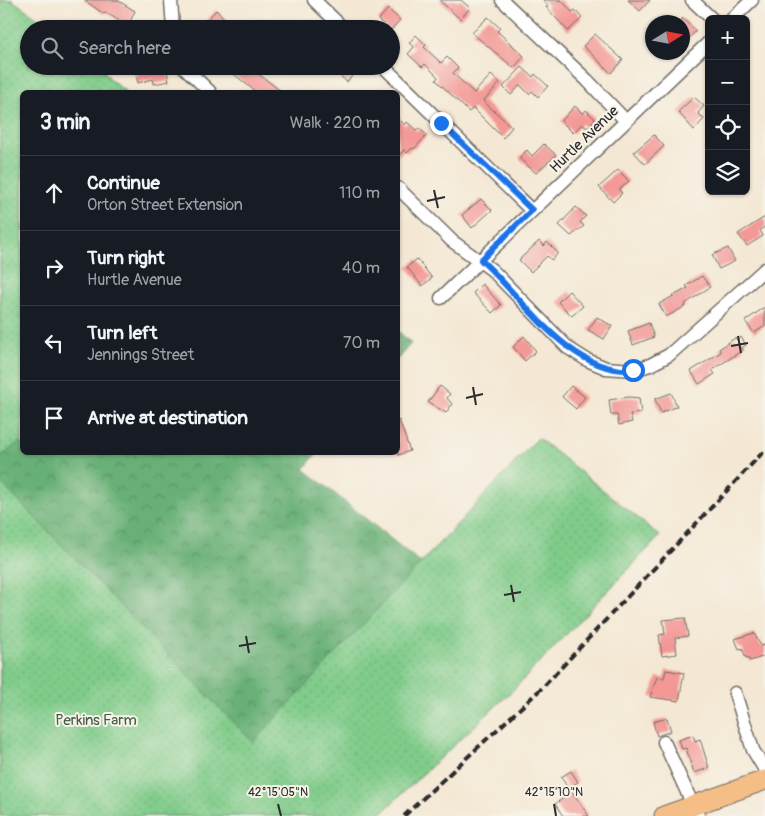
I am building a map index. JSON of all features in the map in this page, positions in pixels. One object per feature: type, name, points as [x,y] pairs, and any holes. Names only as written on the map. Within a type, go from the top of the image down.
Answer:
[{"type":"main road","points":[[664,816],[696,810],[765,780]]},
{"type":"street","points":[[171,0],[172,20]]},
{"type":"street","points":[[314,0],[335,20]]},
{"type":"street","points":[[502,0],[587,80],[626,121]]},
{"type":"street","points":[[692,0],[708,15]]},
{"type":"street","points":[[736,15],[752,0]]},
{"type":"street","name":"Hurtle Avenue","points":[[441,298],[705,46]]},
{"type":"street","points":[[192,75],[208,90]]},
{"type":"street","points":[[392,75],[532,210]]},
{"type":"street","points":[[400,190],[452,241],[481,260],[568,348],[597,365],[625,370],[650,365],[669,355],[765,269]]},
{"type":"street","points":[[735,692],[753,750],[765,770]]},
{"type":"street","points":[[664,742],[696,810]]},
{"type":"green space","name":"Perkins Farm","points":[[0,0],[12,0],[41,20],[20,20],[20,75],[107,75],[124,90],[20,90],[20,455],[315,455],[304,469],[421,563],[538,438],[660,536],[514,689],[378,816],[0,816]]},
{"type":"green space","points":[[0,0],[12,0],[41,20],[20,20],[20,75],[107,75],[124,90],[20,90],[20,442],[0,457]]},
{"type":"green space","points":[[400,333],[411,343],[400,357]]},
{"type":"green space","name":"Perkins Farm","points":[[538,438],[660,536],[514,689],[378,816],[0,816],[0,482],[253,742]]},
{"type":"building","points":[[84,0],[117,0],[135,11],[131,20],[118,20],[105,12],[104,14]]},
{"type":"building","points":[[439,0],[461,0],[470,8],[460,19]]},
{"type":"building","points":[[543,0],[561,0],[572,12],[575,10],[582,18],[568,31],[546,7],[548,6]]},
{"type":"building","points":[[628,0],[650,0],[640,11]]},
{"type":"building","points":[[388,9],[400,20],[378,20]]},
{"type":"building","points":[[216,10],[227,20],[207,20]]},
{"type":"building","points":[[488,17],[500,28],[497,31],[524,56],[514,68],[472,33]]},
{"type":"building","points":[[690,25],[696,31],[690,37]]},
{"type":"building","points":[[595,34],[623,60],[611,73],[583,46]]},
{"type":"building","points":[[416,35],[426,45],[424,47],[441,63],[447,57],[458,68],[453,73],[474,93],[491,75],[500,83],[483,101],[512,127],[503,138],[473,108],[469,112],[436,80],[438,77],[425,64],[422,67],[408,54],[414,47],[409,43]]},
{"type":"building","points":[[522,67],[533,77],[535,74],[548,86],[538,97],[532,91],[529,94],[520,85],[511,95],[503,87]]},
{"type":"building","points":[[136,75],[168,75],[169,81],[154,84],[153,79],[138,83]]},
{"type":"building","points":[[235,75],[260,75],[279,90],[254,90]]},
{"type":"building","points":[[339,75],[353,75],[347,82]]},
{"type":"building","points":[[694,97],[704,106],[698,113],[704,119],[694,130],[678,112]]},
{"type":"building","points":[[575,106],[583,114],[586,110],[595,119],[587,128],[582,124],[573,133],[561,121]]},
{"type":"building","points":[[400,120],[405,125],[407,122],[417,131],[419,128],[427,135],[414,149],[412,148],[407,153],[404,150],[400,154]]},
{"type":"building","points":[[654,135],[664,146],[645,164],[634,152]]},
{"type":"building","points":[[544,144],[556,155],[536,173],[519,158],[527,150],[532,156]]},
{"type":"building","points":[[618,170],[629,181],[619,190],[622,193],[613,202],[599,187]]},
{"type":"building","points":[[481,199],[492,210],[472,228],[462,215]]},
{"type":"building","points":[[576,207],[586,216],[580,222],[584,226],[571,236],[559,225]]},
{"type":"building","points":[[765,217],[765,227],[760,230],[763,236],[747,246],[738,234]]},
{"type":"building","points":[[539,241],[544,246],[547,242],[558,253],[552,260],[547,256],[531,272],[519,260]]},
{"type":"building","points":[[728,248],[735,261],[719,269],[712,255]]},
{"type":"building","points":[[417,259],[432,278],[422,286],[407,267]]},
{"type":"building","points":[[702,276],[710,287],[685,304],[686,306],[666,317],[659,304],[688,288],[686,286]]},
{"type":"building","points":[[482,284],[501,305],[492,313],[473,293]]},
{"type":"building","points":[[569,291],[583,306],[572,316],[558,302]]},
{"type":"building","points":[[765,307],[765,326],[754,333],[745,321]]},
{"type":"building","points":[[597,317],[612,326],[604,339],[588,330]]},
{"type":"building","points":[[649,323],[654,337],[633,345],[628,331]]},
{"type":"building","points":[[524,336],[536,351],[525,361],[513,347]]},
{"type":"building","points":[[741,337],[746,345],[742,348],[743,350],[712,370],[715,374],[699,384],[691,371],[721,352],[719,349],[735,338],[737,340]]},
{"type":"building","points":[[440,386],[450,394],[447,398],[452,404],[446,413],[428,402]]},
{"type":"building","points":[[571,386],[585,397],[576,409],[562,397]]},
{"type":"building","points":[[671,393],[677,406],[661,413],[655,399]]},
{"type":"building","points":[[629,397],[639,398],[641,413],[630,414],[632,422],[619,425],[617,415],[611,415],[609,400]]},
{"type":"building","points":[[400,423],[410,451],[400,454]]},
{"type":"building","points":[[685,618],[688,636],[675,638],[677,654],[662,656],[659,635],[665,634],[663,620]]},
{"type":"building","points":[[754,633],[761,646],[765,645],[765,656],[750,661],[748,657],[746,658],[742,648],[739,649],[735,639]]},
{"type":"building","points":[[666,670],[684,673],[679,701],[650,697],[657,677],[664,678]]},
{"type":"building","points":[[667,718],[671,731],[657,736],[653,722]]},
{"type":"building","points":[[693,735],[695,741],[700,739],[709,768],[694,773],[686,748],[682,749],[679,740]]},
{"type":"building","points":[[571,771],[578,782],[568,788],[561,777]]},
{"type":"building","points":[[572,792],[589,816],[563,816],[555,804]]},
{"type":"railway","points":[[404,816],[543,687],[765,450]]},
{"type":"route","points":[[441,123],[468,151],[532,210],[481,260],[568,348],[597,365],[615,370],[633,370]]}]
